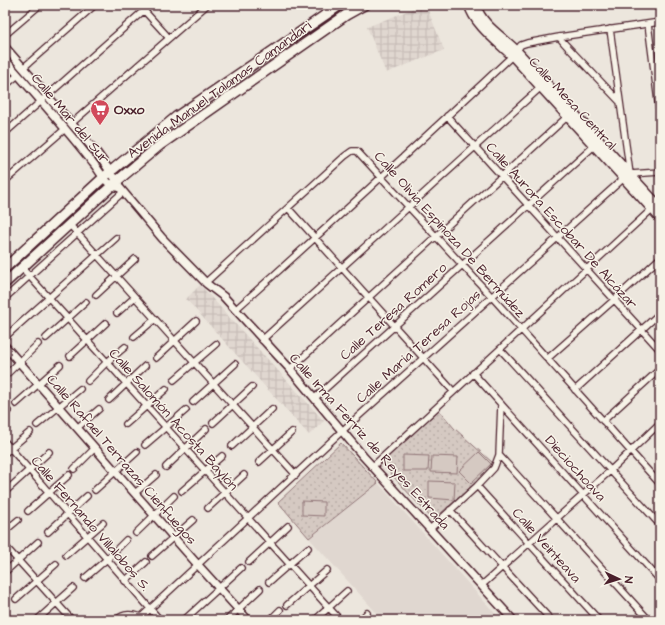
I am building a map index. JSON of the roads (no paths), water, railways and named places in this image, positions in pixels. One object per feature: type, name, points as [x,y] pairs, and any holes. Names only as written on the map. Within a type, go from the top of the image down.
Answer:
[{"type":"main road","name":"Avenida Manuel Talamas Camandari","points":[[5,268],[107,174],[181,113],[340,5]]},
{"type":"main road","name":"Avenida Manuel Talamas Camandari","points":[[5,283],[69,224],[118,187],[160,145],[346,15],[364,5]]},
{"type":"main road","name":"Calle Mesa Central","points":[[469,5],[472,14],[476,19],[514,53],[541,87],[594,146],[627,176]]},
{"type":"main road","name":"Calle Mesa Central","points":[[476,5],[488,25],[656,208],[660,218]]},
{"type":"street","points":[[5,35],[40,5]]},
{"type":"street","points":[[23,68],[95,5]]},
{"type":"street","points":[[139,5],[169,38]]},
{"type":"street","points":[[5,133],[150,5]]},
{"type":"street","points":[[72,123],[206,5]]},
{"type":"street","points":[[235,310],[315,238],[522,45],[560,36],[660,22]]},
{"type":"street","points":[[648,24],[660,117]]},
{"type":"street","points":[[610,29],[627,176],[660,172]]},
{"type":"street","points":[[560,36],[564,43],[619,101]]},
{"type":"street","name":"Calle Mar del Sur","points":[[5,47],[72,123],[107,174]]},
{"type":"street","name":"Calle Mar del Sur","points":[[5,60],[162,238],[205,283]]},
{"type":"street","points":[[5,86],[18,75]]},
{"type":"street","points":[[262,340],[541,87]]},
{"type":"street","name":"Calle Aurora Escobar De Alcázar","points":[[447,116],[558,236],[660,350]]},
{"type":"street","points":[[290,369],[568,116]]},
{"type":"street","points":[[5,181],[65,128]]},
{"type":"street","name":"Calle Teresa Romero","points":[[314,398],[594,146]]},
{"type":"street","name":"Calle Olivia Espinoza De Bermúdez","points":[[205,283],[345,156],[352,151],[357,151],[659,481]]},
{"type":"street","name":"Calle María Teresa Rojas","points":[[141,619],[342,431],[558,236],[627,176]]},
{"type":"street","points":[[5,298],[77,233],[118,187]]},
{"type":"street","points":[[288,208],[453,391]]},
{"type":"street","points":[[372,466],[586,269],[656,208]]},
{"type":"street","points":[[69,224],[296,475]]},
{"type":"street","points":[[5,337],[116,238]]},
{"type":"street","points":[[547,359],[660,258]]},
{"type":"street","points":[[96,295],[135,259]]},
{"type":"street","name":"Calle Salomón Acosta Baylón","points":[[22,268],[340,620]]},
{"type":"street","name":"Calle Irma Ferriz de Reyes Estrada","points":[[205,283],[224,296],[262,340],[290,369],[372,466],[513,620]]},
{"type":"street","points":[[117,313],[135,297]]},
{"type":"street","points":[[46,338],[86,302]]},
{"type":"street","points":[[575,390],[660,313]]},
{"type":"street","points":[[134,338],[155,319]]},
{"type":"street","points":[[156,358],[196,321]]},
{"type":"street","points":[[70,356],[106,323]]},
{"type":"street","points":[[5,376],[38,344]]},
{"type":"street","points":[[174,380],[216,344]]},
{"type":"street","name":"Calle Rafael Terrazas Cienfuegos","points":[[5,346],[248,620]]},
{"type":"street","points":[[88,381],[125,347]]},
{"type":"street","points":[[500,349],[660,525]]},
{"type":"street","points":[[193,402],[235,364]]},
{"type":"street","points":[[16,404],[60,365]]},
{"type":"street","points":[[109,400],[145,366]]},
{"type":"street","points":[[603,421],[660,369]]},
{"type":"street","name":"Dieciochoava","points":[[473,373],[660,580]]},
{"type":"street","points":[[213,423],[252,387]]},
{"type":"street","points":[[37,425],[80,389]]},
{"type":"street","points":[[126,424],[166,389]]},
{"type":"street","name":"Calle Irma Ferriz de Reyes Estrada","points":[[430,529],[477,486],[494,468],[499,456],[501,404]]},
{"type":"street","points":[[77,428],[99,409]]},
{"type":"street","points":[[232,446],[272,409]]},
{"type":"street","points":[[145,445],[186,410]]},
{"type":"street","points":[[482,585],[611,470],[660,423]]},
{"type":"street","points":[[166,467],[206,429]]},
{"type":"street","points":[[5,453],[30,432]]},
{"type":"street","points":[[259,462],[292,432]]},
{"type":"street","name":"Calle Fernando Villalobos S.","points":[[5,442],[160,620]]},
{"type":"street","points":[[74,468],[95,448]]},
{"type":"street","points":[[6,491],[49,452]]},
{"type":"street","points":[[95,490],[137,452]]},
{"type":"street","points":[[182,490],[222,456]]},
{"type":"street","points":[[499,456],[649,620]]},
{"type":"street","points":[[28,511],[69,474]]},
{"type":"street","points":[[135,493],[156,475]]},
{"type":"street","points":[[208,508],[244,475]]},
{"type":"street","name":"Calle Veinteava","points":[[477,486],[599,620]]},
{"type":"street","points":[[48,532],[87,496]]},
{"type":"street","points":[[136,533],[174,496]]},
{"type":"street","points":[[450,510],[550,620]]},
{"type":"street","points":[[5,531],[18,520]]},
{"type":"street","points":[[152,556],[193,520]]},
{"type":"street","points":[[66,555],[103,523]]},
{"type":"street","points":[[249,562],[288,526]]},
{"type":"street","points":[[85,578],[126,540]]},
{"type":"street","points":[[5,572],[38,542]]},
{"type":"street","points":[[5,546],[57,603],[69,619]]},
{"type":"street","points":[[269,582],[308,548]]},
{"type":"street","points":[[125,581],[146,562]]},
{"type":"street","points":[[16,599],[56,564]]},
{"type":"street","points":[[184,620],[241,568]]},
{"type":"street","points":[[287,605],[327,570]]},
{"type":"street","points":[[37,620],[73,588]]},
{"type":"street","points":[[228,620],[260,589]]},
{"type":"street","points":[[314,620],[347,591]]},
{"type":"street","points":[[270,620],[280,610]]},
{"type":"street","points":[[360,620],[367,613]]},
{"type":"street","points":[[116,620],[123,615],[128,614],[141,619]]},
{"type":"place","name":"Oxxo","points":[[100,126]]}]
